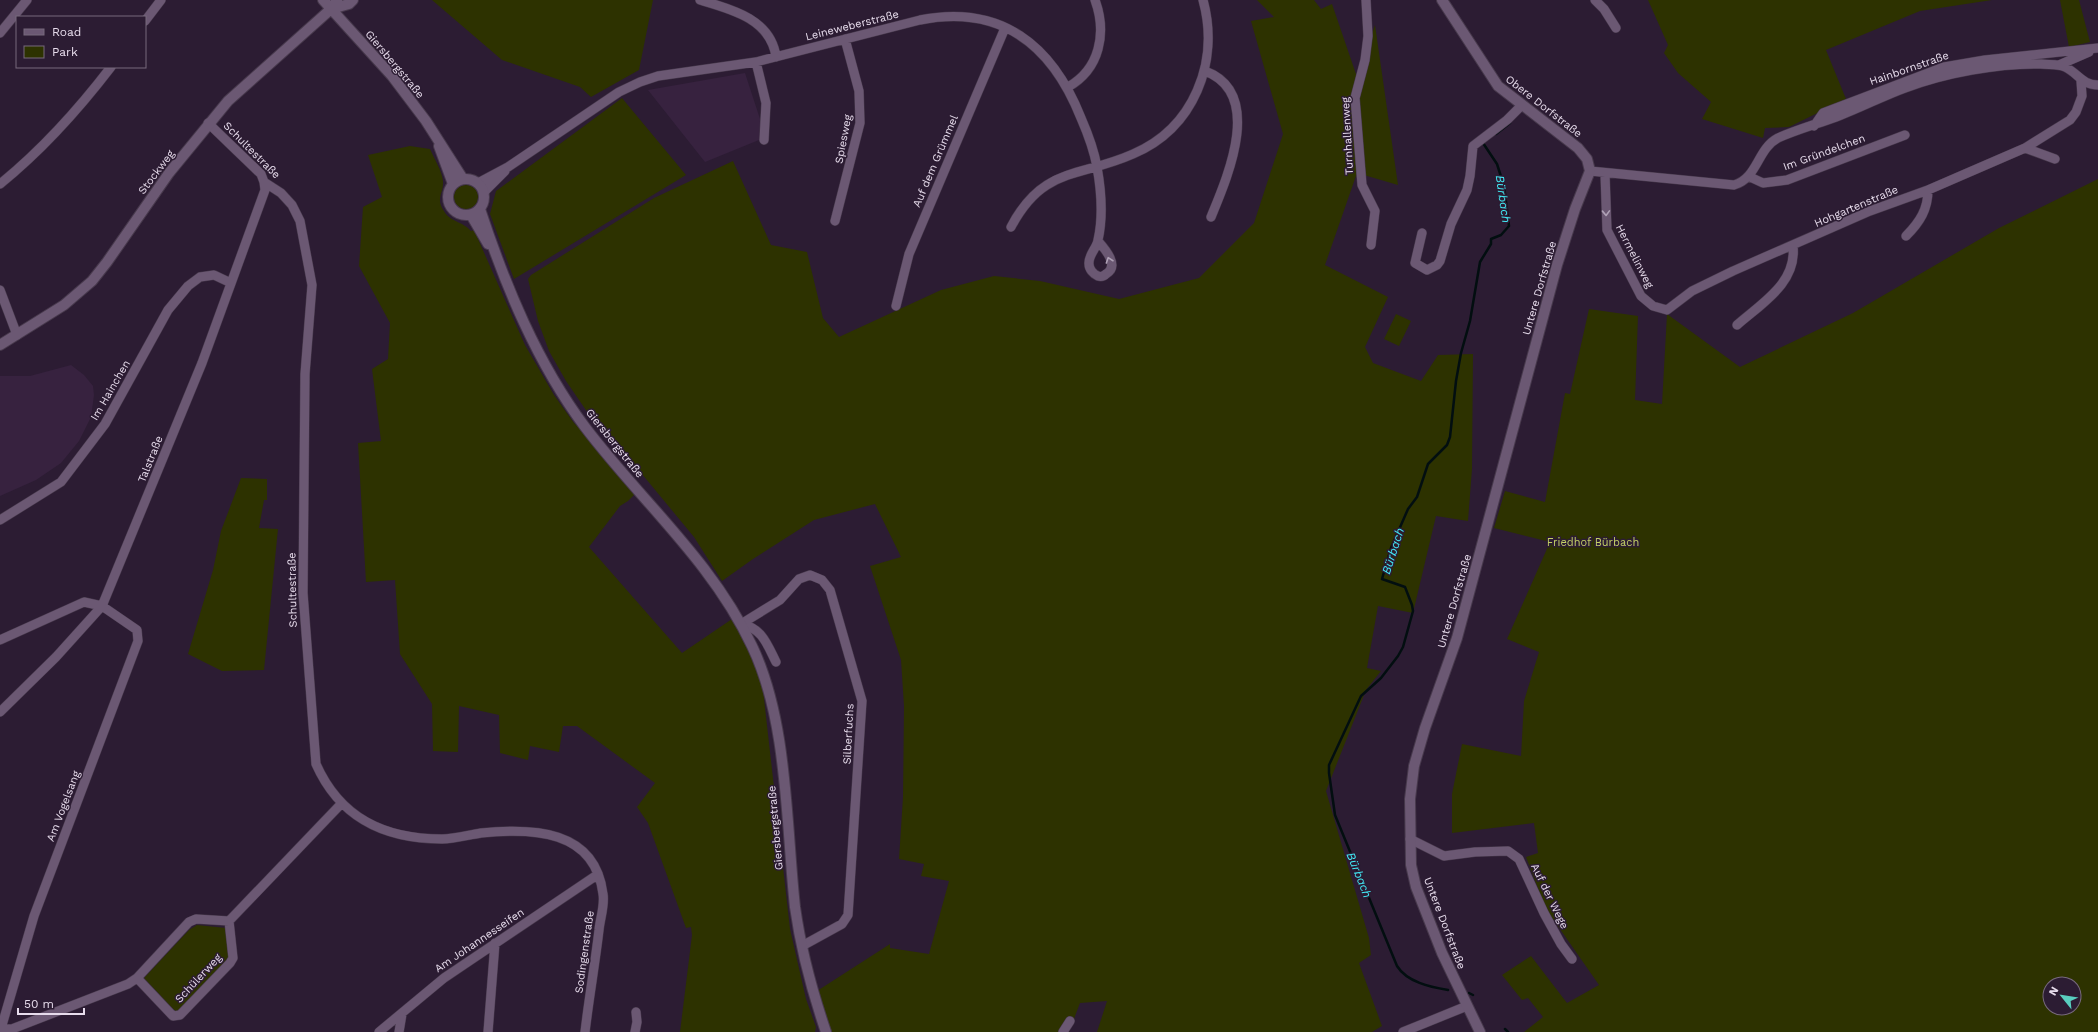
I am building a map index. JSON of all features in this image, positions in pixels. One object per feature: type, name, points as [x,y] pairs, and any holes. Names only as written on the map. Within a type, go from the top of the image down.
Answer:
[{"type":"street","points":[[0,33],[27,0]]},
{"type":"street","points":[[146,20],[162,0]]},
{"type":"street","name":"Giersbergstraße","points":[[323,0],[392,76],[426,121],[463,179]]},
{"type":"street","points":[[332,9],[337,0]]},
{"type":"street","points":[[332,9],[350,4],[353,0]]},
{"type":"street","points":[[700,0],[735,11],[755,22],[765,30],[774,44],[776,57]]},
{"type":"street","points":[[1068,87],[1079,81],[1096,60],[1100,45],[1101,26],[1095,0]]},
{"type":"street","points":[[1011,227],[1021,210],[1031,198],[1050,182],[1077,170],[1097,166],[1133,154],[1156,141],[1184,113],[1199,87],[1205,71],[1209,42],[1203,0]]},
{"type":"street","name":"Turnhallenweg","points":[[1366,0],[1368,36],[1365,60],[1355,98],[1362,185],[1376,211],[1371,244]]},
{"type":"street","name":"Obere Dorfstraße","points":[[1442,0],[1498,86],[1521,106],[1578,148],[1588,159],[1590,171]]},
{"type":"street","points":[[1595,0],[1604,9],[1616,28]]},
{"type":"street","name":"Stockweg","points":[[0,346],[64,305],[92,281],[169,173],[208,123],[228,101],[332,9]]},
{"type":"street","name":"Leineweberstraße","points":[[481,188],[508,167],[619,92],[640,82],[658,76],[756,62],[942,16],[989,21],[1015,32],[1034,45],[1053,65],[1068,87],[1088,134],[1097,166],[1100,212],[1098,241]]},
{"type":"street","name":"Auf dem Grümmel","points":[[896,306],[909,254],[1005,28]]},
{"type":"street","name":"Spiesweg","points":[[835,221],[860,123],[858,91],[845,39]]},
{"type":"street","name":"Hainbornstraße","points":[[2060,66],[2096,49]]},
{"type":"street","name":"Hainbornstraße","points":[[1814,126],[1823,113],[1944,67],[1985,60],[2096,49]]},
{"type":"street","points":[[756,62],[766,103],[764,140]]},
{"type":"street","name":"Hainbornstraße","points":[[1750,177],[1758,161],[1777,139],[1814,126],[1906,88],[1944,77],[1980,69],[2039,64],[2065,66],[2076,74],[2081,81],[2090,86],[2098,86]]},
{"type":"street","points":[[0,184],[30,160],[65,123],[110,68]]},
{"type":"street","points":[[1205,71],[1217,75],[1231,90],[1237,127],[1235,149],[1226,180],[1211,217]]},
{"type":"street","name":"Hohgartenstraße","points":[[1667,310],[1692,291],[1733,271],[1870,211],[1928,190],[2025,148],[2070,120],[2076,112],[2082,96],[2081,81]]},
{"type":"street","points":[[1422,233],[1414,263],[1427,270],[1437,265],[1440,261],[1451,224],[1467,190],[1473,146],[1507,120],[1521,106]]},
{"type":"street","name":"Schultestraße","points":[[208,123],[262,174],[264,182],[282,193],[292,205],[300,221],[312,285],[305,374],[303,593],[316,764],[324,782],[341,804],[369,824],[383,830],[421,838],[444,839],[520,830],[551,835],[569,842],[585,851],[598,875]]},
{"type":"street","name":"Im Gründelchen","points":[[1750,177],[1763,182],[1787,180],[1906,135]]},
{"type":"street","name":"Giersbergstraße","points":[[436,138],[453,184]]},
{"type":"street","points":[[2025,148],[2055,159]]},
{"type":"street","points":[[1590,171],[1605,174],[1734,185],[1742,183],[1750,177]]},
{"type":"street","name":"Untere Dorfstraße","points":[[1480,1032],[1442,953],[1422,904],[1412,865],[1410,839],[1410,799],[1416,760],[1425,728],[1457,638],[1557,265],[1590,171]]},
{"type":"street","name":"Hermelinweg","points":[[1605,174],[1607,230],[1641,296],[1653,306],[1667,310]]},
{"type":"street","points":[[463,179],[468,179],[481,188],[483,204],[475,212],[459,214],[450,206],[448,195],[453,184],[463,179]]},
{"type":"street","name":"Talstraße","points":[[0,712],[56,657],[102,606],[202,363],[265,190],[264,182]]},
{"type":"street","points":[[1906,236],[1916,226],[1924,213],[1928,203],[1928,190]]},
{"type":"street","name":"Giersbergstraße","points":[[475,212],[532,338],[562,394],[610,458],[699,561],[727,600],[741,624],[763,671],[773,707],[781,759],[795,907],[811,985],[826,1032]]},
{"type":"street","points":[[1737,325],[1783,285],[1794,257],[1793,246]]},
{"type":"street","name":"Im Hainchen","points":[[0,520],[61,482],[105,424],[168,310],[188,286],[200,277],[214,275],[231,283]]},
{"type":"street","points":[[0,290],[17,335]]},
{"type":"street","name":"Silberfuchs","points":[[741,624],[780,600],[799,579],[810,575],[822,580],[830,590],[862,701],[848,915],[842,924],[802,946]]},
{"type":"street","points":[[0,640],[84,602],[102,606]]},
{"type":"street","name":"Am Vogelsang","points":[[1,1030],[34,916],[47,878],[138,642],[137,630],[102,606]]},
{"type":"street","points":[[741,624],[752,626],[759,632],[776,662]]},
{"type":"street","points":[[1,1030],[12,1029],[128,984],[137,978],[189,922],[196,919],[229,921],[341,804]]},
{"type":"street","name":"Auf der Wege","points":[[1410,839],[1444,856],[1475,852],[1508,851],[1519,859],[1560,944],[1572,959]]},
{"type":"street","name":"Am Johannesseifen","points":[[379,1032],[444,978],[598,875]]},
{"type":"street","name":"Sodingenstraße","points":[[585,1032],[603,895],[598,875]]},
{"type":"street","name":"Schülerweg","points":[[137,978],[173,1016],[180,1014],[233,958],[229,921]]},
{"type":"street","points":[[488,1032],[495,943]]},
{"type":"street","points":[[1403,1032],[1467,1006]]},
{"type":"street","points":[[636,1012],[636,1032]]},
{"type":"street","points":[[399,1032],[402,1014]]},
{"type":"street","points":[[1063,1032],[1070,1021]]},
{"type":"shaded area","points":[[745,73],[761,122],[759,140],[705,162],[648,90]]},
{"type":"shaded area","points":[[71,365],[84,375],[93,386],[94,395],[91,417],[79,441],[61,463],[36,480],[0,496],[0,376],[30,376]]},
{"type":"green space","points":[[432,0],[653,0],[639,70],[591,97],[580,87],[502,60]]},
{"type":"green space","points":[[1257,0],[1314,0],[1321,9],[1332,4],[1357,77],[1375,25],[1398,185],[1357,173],[1325,265],[1388,297],[1365,347],[1373,363],[1421,381],[1438,355],[1473,354],[1472,469],[1468,521],[1436,516],[1413,613],[1378,606],[1367,668],[1381,671],[1366,690],[1326,791],[1369,938],[1371,955],[1359,963],[1382,1026],[1372,1032],[1097,1032],[1107,1001],[1080,1003],[1069,1032],[831,1032],[817,991],[890,944],[890,948],[929,954],[949,881],[921,876],[924,864],[899,859],[903,797],[904,706],[901,660],[870,566],[901,557],[875,504],[814,520],[753,559],[722,581],[694,537],[613,439],[590,416],[566,381],[549,351],[538,321],[528,279],[531,275],[654,198],[733,161],[771,245],[807,252],[823,318],[839,337],[941,290],[994,276],[1040,281],[1119,299],[1199,278],[1254,223],[1283,134],[1251,21],[1274,17]]},
{"type":"green space","points":[[1648,0],[1992,0],[1920,11],[1826,50],[1846,99],[1789,127],[1765,128],[1763,138],[1702,119],[1711,102],[1678,73],[1664,53],[1668,45]]},
{"type":"green space","points":[[2060,0],[2079,0],[2090,42],[2069,47]]},
{"type":"green space","points":[[622,98],[686,175],[514,279],[490,214],[496,191]]},
{"type":"green space","points":[[410,146],[430,149],[440,169],[443,181],[440,199],[441,206],[450,218],[471,231],[474,230],[525,345],[554,395],[574,423],[596,445],[636,493],[620,506],[589,547],[682,653],[732,619],[744,641],[762,681],[790,929],[806,999],[816,1027],[815,1032],[680,1032],[692,935],[691,927],[686,928],[648,823],[637,807],[655,783],[577,726],[563,726],[559,752],[530,746],[528,760],[500,753],[499,715],[459,706],[458,752],[433,751],[432,704],[400,654],[395,580],[366,582],[358,443],[381,441],[372,369],[388,359],[390,323],[359,266],[363,207],[382,197],[368,155]]},
{"type":"green space","name":"Friedhof Bürbach","points":[[2098,179],[2098,1032],[1524,1032],[1543,1017],[1528,998],[1522,1000],[1502,975],[1531,956],[1567,1003],[1599,985],[1546,909],[1526,857],[1538,853],[1534,823],[1452,833],[1452,794],[1462,744],[1521,756],[1524,701],[1539,652],[1507,639],[1550,542],[1494,528],[1505,491],[1545,502],[1565,393],[1570,394],[1589,309],[1638,316],[1635,400],[1662,404],[1667,314],[1740,367],[1853,313],[1999,228]]},
{"type":"green space","points":[[466,185],[474,189],[478,197],[474,205],[466,209],[458,205],[454,197],[458,189]]},
{"type":"green space","points":[[1396,314],[1411,321],[1399,346],[1384,339]]},
{"type":"green space","points":[[241,478],[267,479],[267,500],[264,500],[259,528],[278,529],[264,670],[222,671],[188,654],[213,570],[221,531]]},
{"type":"green space","points":[[197,925],[226,928],[229,956],[179,1011],[176,1012],[144,978],[189,930]]},
{"type":"waterway","name":"Bürbach","points":[[1496,134],[1510,123]]},
{"type":"waterway","name":"Bürbach","points":[[1448,990],[1413,980],[1401,972],[1397,966],[1335,815],[1329,765],[1361,696],[1381,678],[1403,647],[1413,611],[1412,605],[1405,587],[1382,579],[1391,548],[1408,509],[1417,497],[1428,464],[1447,445],[1450,437],[1456,381],[1461,353],[1470,321],[1480,262],[1491,244],[1491,239],[1501,235],[1509,226],[1504,186],[1497,164],[1483,141]]},
{"type":"waterway","name":"Bürbach","points":[[1469,993],[1473,995]]},
{"type":"waterway","name":"Bürbach","points":[[1505,1029],[1508,1032]]}]
